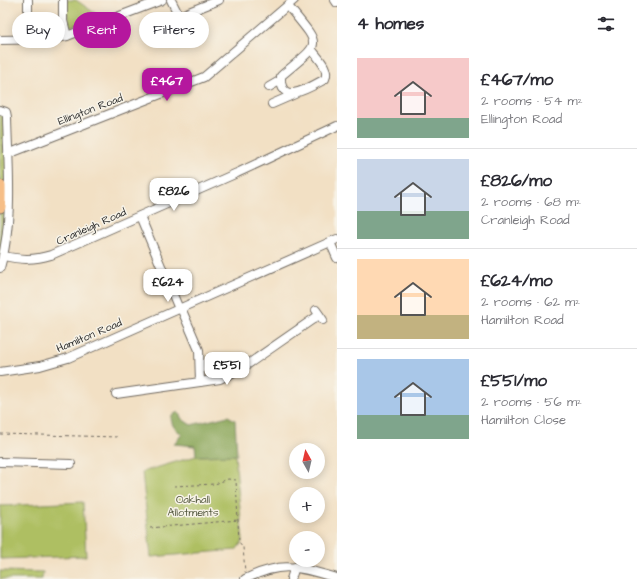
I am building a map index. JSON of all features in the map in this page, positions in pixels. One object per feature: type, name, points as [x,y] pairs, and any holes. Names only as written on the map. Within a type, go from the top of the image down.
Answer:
[{"type":"main road","points":[[0,186],[0,207]]},
{"type":"street","points":[[28,0],[28,12]]},
{"type":"street","points":[[63,0],[64,21],[67,36],[162,0]]},
{"type":"street","points":[[171,0],[181,20],[219,0]]},
{"type":"street","name":"Ellington Road","points":[[8,154],[204,77],[294,0]]},
{"type":"street","points":[[288,6],[313,36],[315,43],[312,50],[281,76],[284,89],[289,93],[295,94]]},
{"type":"street","points":[[272,104],[325,79],[326,70],[312,50]]},
{"type":"street","points":[[269,87],[281,80]]},
{"type":"street","points":[[0,110],[6,112],[7,117],[10,195],[4,256],[0,268]]},
{"type":"street","name":"Cranleigh Road","points":[[4,256],[20,260],[36,260],[51,255],[337,126]]},
{"type":"street","points":[[140,216],[199,350],[200,382]]},
{"type":"street","points":[[334,241],[337,258]]},
{"type":"street","name":"Hamilton Road","points":[[0,372],[40,366],[68,358],[334,241]]},
{"type":"street","points":[[116,393],[220,379],[244,367],[319,315]]},
{"type":"street","points":[[0,462],[71,464]]},
{"type":"street","points":[[245,579],[277,567],[289,567]]},
{"type":"street","points":[[291,579],[295,567],[337,578]]},
{"type":"path","points":[[0,434],[119,437]]},
{"type":"path","points":[[174,486],[215,484],[228,479],[236,480],[239,542],[243,547],[245,579]]},
{"type":"path","points":[[150,528],[238,520]]},
{"type":"green space","points":[[66,0],[76,0],[93,12],[73,12],[73,26],[69,27]]},
{"type":"green space","points":[[0,110],[4,110],[10,195],[0,268]]},
{"type":"green space","points":[[178,412],[182,419],[191,425],[228,416],[235,420],[237,455],[196,456],[195,446],[174,444],[182,434],[174,427],[171,419],[171,416]]},
{"type":"green space","name":"Oakhall Allotments","points":[[235,455],[243,541],[236,550],[151,557],[142,472],[196,456]]},
{"type":"green space","points":[[83,502],[86,556],[0,559],[0,506]]},
{"type":"green space","points":[[0,571],[43,572],[42,579],[0,579]]}]
